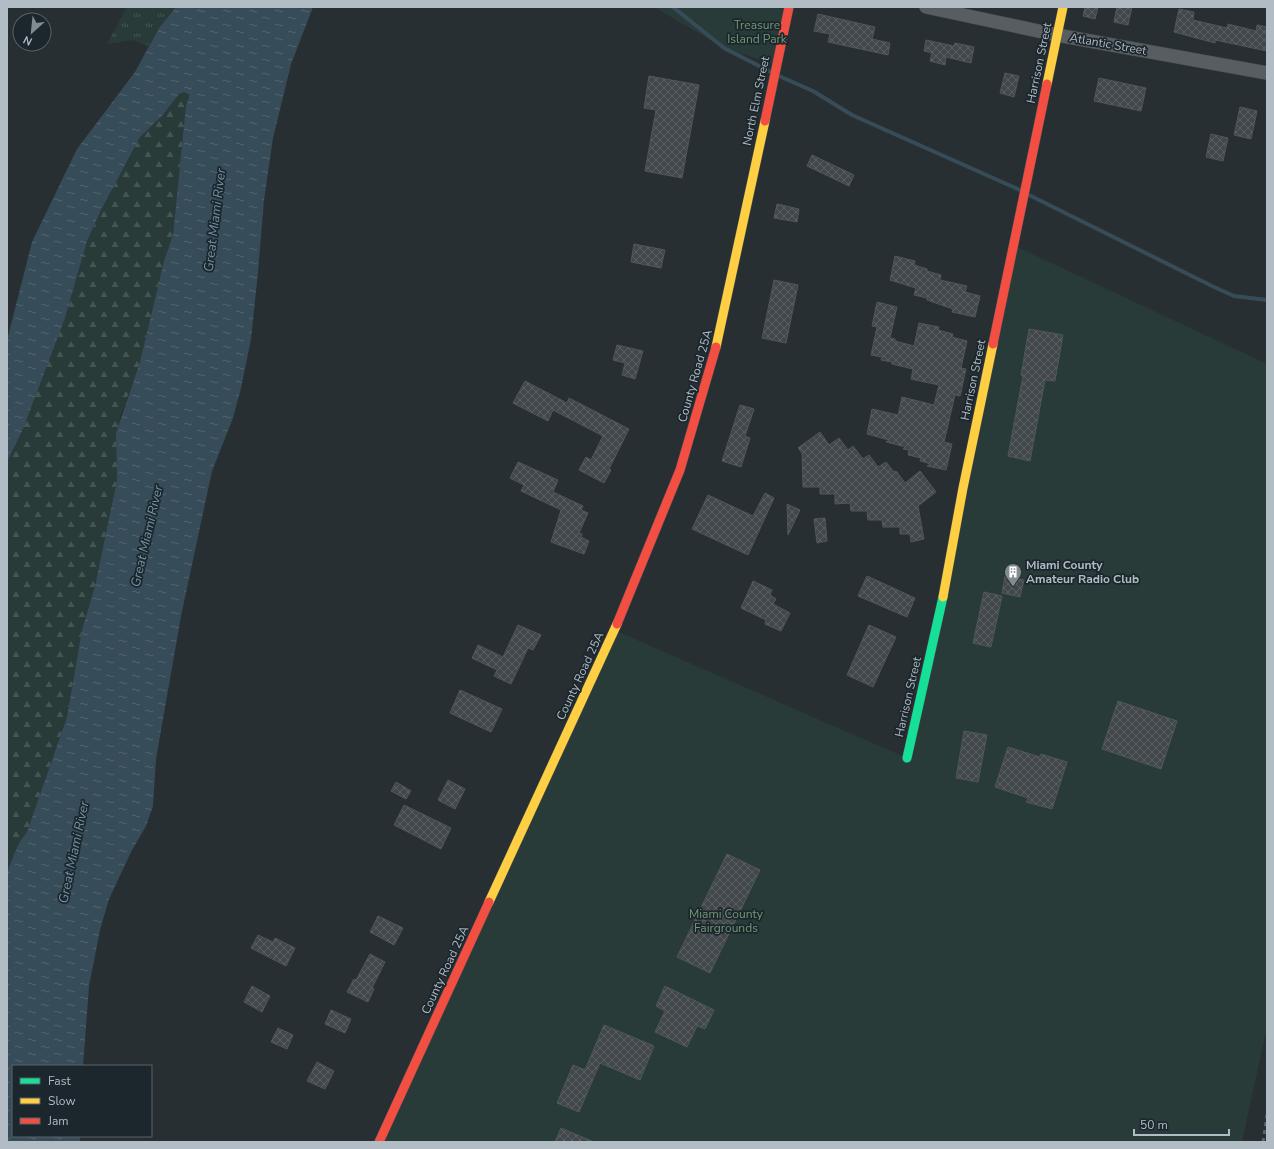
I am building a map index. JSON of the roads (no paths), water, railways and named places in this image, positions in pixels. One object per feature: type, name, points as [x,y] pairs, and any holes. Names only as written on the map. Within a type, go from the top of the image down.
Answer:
[{"type":"main road","name":"North Elm Street","points":[[748,200],[766,108],[789,7]]},
{"type":"main road","name":"Harrison Street","points":[[907,758],[950,571],[963,488],[1063,7]]},
{"type":"main road","name":"County Road 25A","points":[[379,1142],[614,630],[680,470],[719,338],[748,200]]},
{"type":"street","name":"Atlantic Street","points":[[926,7],[1057,35],[1267,73]]},
{"type":"water","name":"Great Miami River","points":[[176,7],[313,7],[291,64],[273,138],[264,200],[251,339],[233,418],[212,471],[181,616],[156,759],[153,806],[146,826],[132,850],[109,899],[100,930],[89,986],[83,1065],[12,1065],[12,1137],[80,1137],[80,1142],[7,1142],[7,872],[19,843],[27,832],[67,717],[82,630],[95,586],[117,480],[116,433],[140,362],[164,261],[173,235],[186,105],[190,95],[184,92],[179,94],[162,116],[140,137],[101,210],[87,241],[65,318],[23,429],[7,462],[7,340],[32,242],[77,149],[135,72],[159,28]]},
{"type":"waterway","points":[[673,7],[724,48],[771,72]]},
{"type":"waterway","points":[[779,76],[813,91],[852,115],[1020,190]]},
{"type":"waterway","points":[[1029,195],[1234,296],[1267,300]]},
{"type":"railway","points":[[1263,1142],[1267,1115]]},
{"type":"place","name":"Miami County Amateur Radio Club","points":[[1013,587]]},
{"type":"park label","name":"Treasure Island Park","points":[[757,32]]},
{"type":"park label","name":"Miami County Fairgrounds","points":[[726,921]]}]
